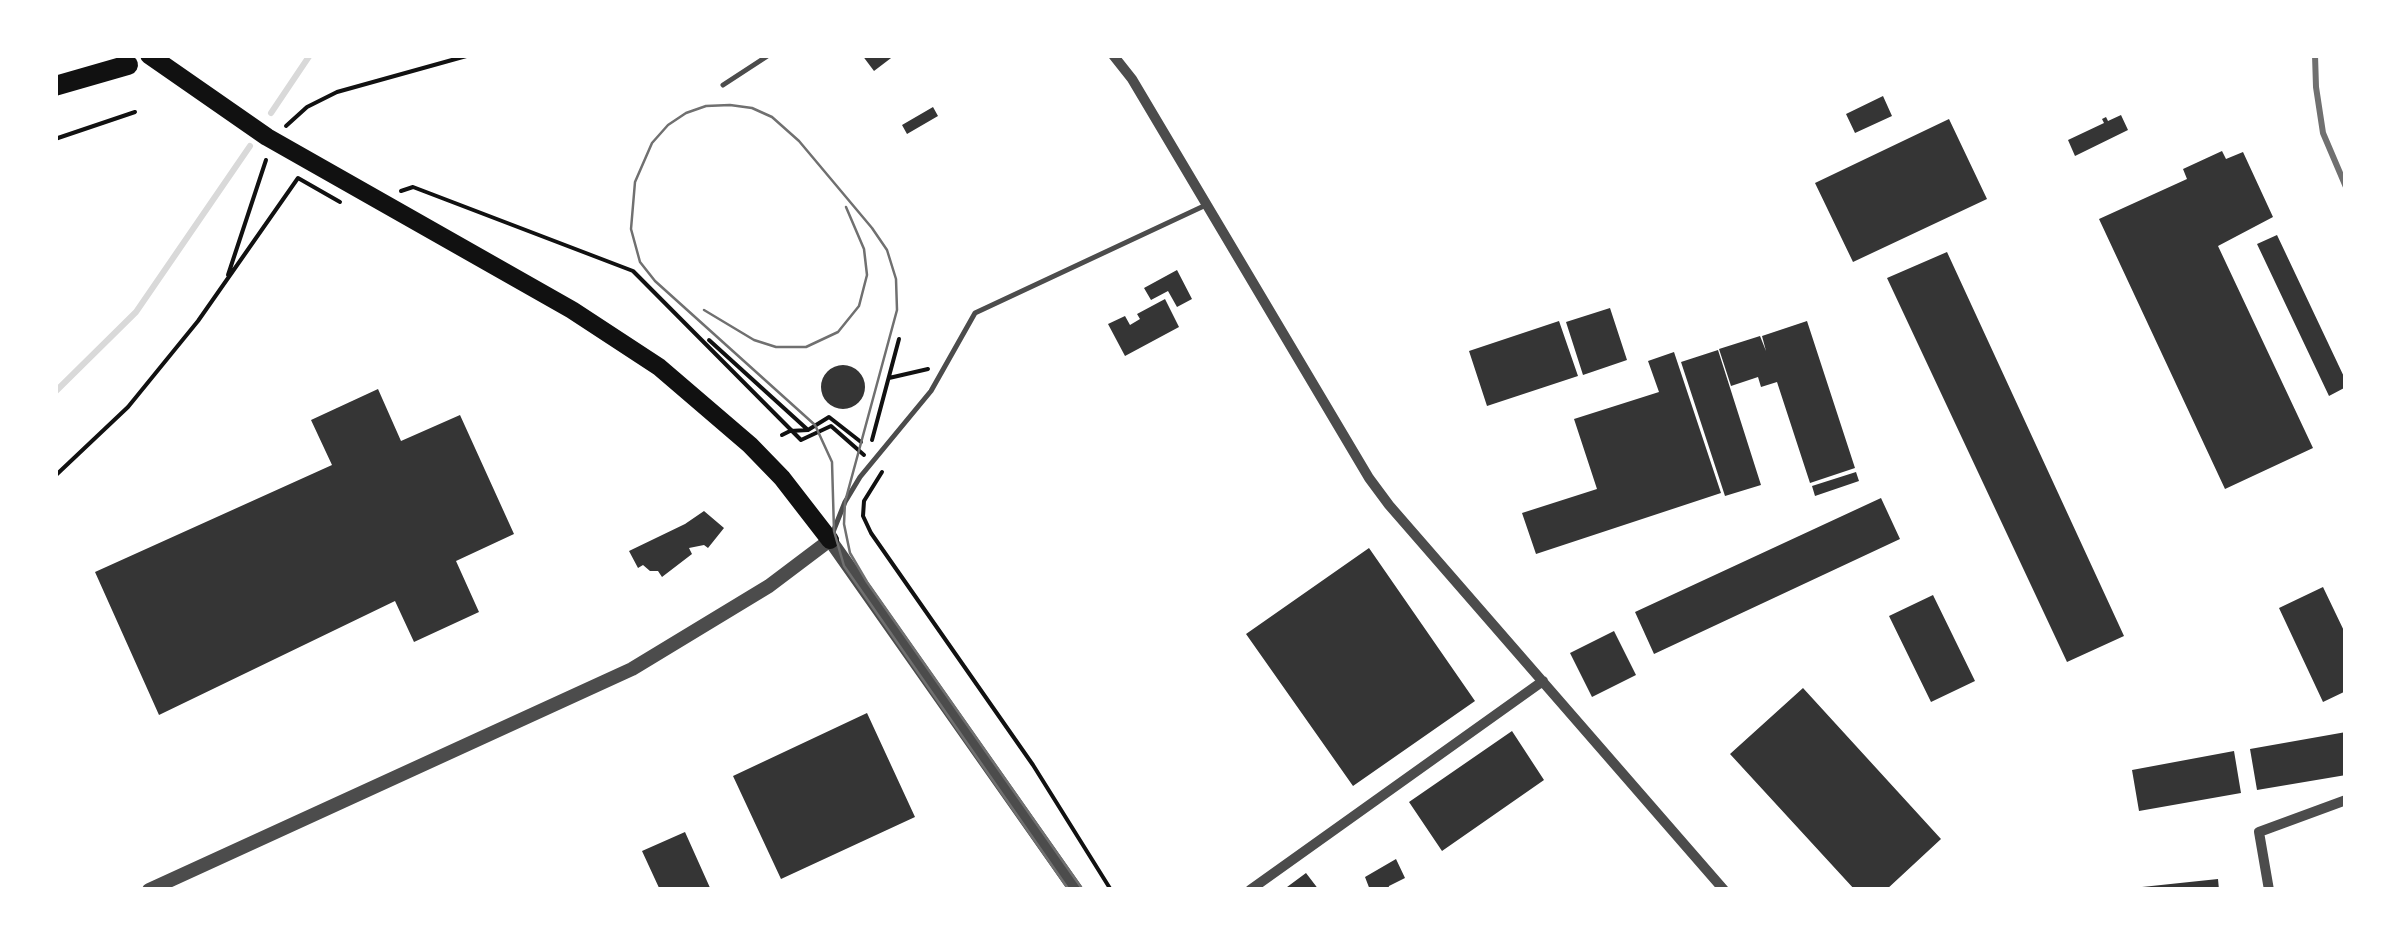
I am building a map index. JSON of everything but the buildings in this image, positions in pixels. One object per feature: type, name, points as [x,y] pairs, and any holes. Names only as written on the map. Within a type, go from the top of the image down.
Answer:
[{"type":"highway","points":[[55,90],[128,64]]},
{"type":"main road","points":[[149,55],[267,137],[572,310],[659,367],[750,445],[782,478],[830,540]]},
{"type":"street","points":[[1113,55],[1132,80],[1389,505],[1724,890]]},
{"type":"street","points":[[149,890],[632,669],[769,586],[830,540],[1076,890]]},
{"type":"street","points":[[1250,890],[1543,681]]},
{"type":"street","points":[[2269,890],[2259,832],[2346,800]]},
{"type":"lane","points":[[723,86],[769,55]]},
{"type":"lane","points":[[830,540],[845,502],[872,462],[925,400],[979,310],[1206,205]]},
{"type":"path","points":[[377,78],[470,55]]},
{"type":"path","points":[[55,139],[135,112]]},
{"type":"path","points":[[55,476],[128,408],[198,320],[298,178],[339,203]]},
{"type":"path","points":[[398,194],[413,186],[633,272],[801,440],[831,426],[872,462],[884,474],[864,501],[863,516],[872,533],[1034,765],[1110,890]]},
{"type":"path","points":[[868,448],[899,339]]},
{"type":"path","points":[[709,340],[808,430]]},
{"type":"path","points":[[889,378],[937,367],[944,369]]},
{"type":"path","points":[[782,435],[808,430],[829,417],[861,442]]},
{"type":"path","points":[[790,431],[796,418]]},
{"type":"waterway","points":[[271,113],[310,55]]},
{"type":"waterway","points":[[55,392],[136,312],[250,146]]},
{"type":"tram line","points":[[1069,890],[844,566],[834,531],[832,462],[815,425],[655,281],[640,262],[631,229],[635,182],[652,143],[686,113],[706,106],[730,105],[752,108],[772,117],[799,141],[887,250],[896,279],[897,310],[845,502],[844,524],[850,553],[1083,890]]},
{"type":"tram line","points":[[704,310],[754,340],[776,347],[806,347],[838,332],[859,306],[867,275],[864,249],[846,207]]},
{"type":"railway","points":[[2315,55],[2323,133],[2346,187]]}]
